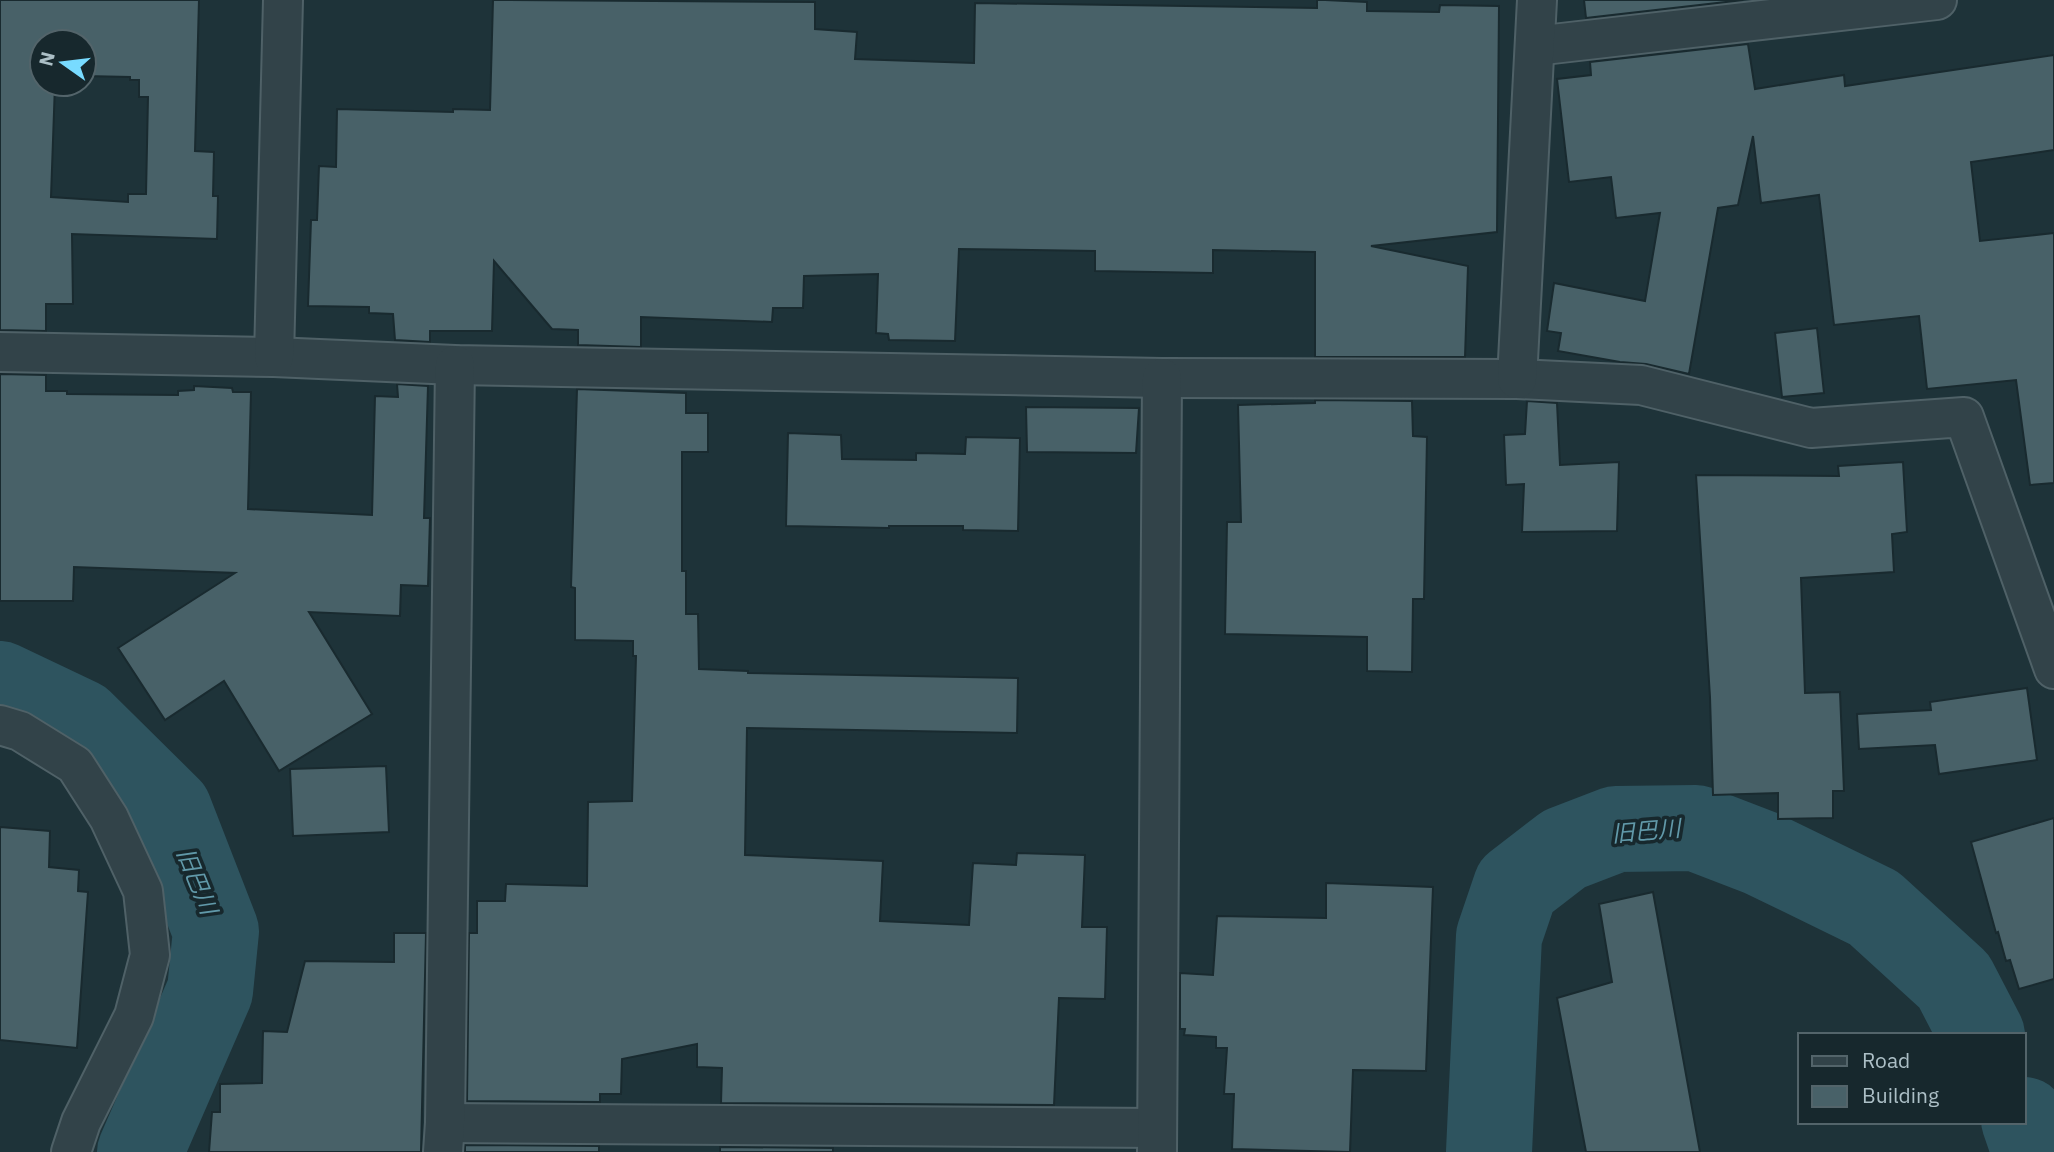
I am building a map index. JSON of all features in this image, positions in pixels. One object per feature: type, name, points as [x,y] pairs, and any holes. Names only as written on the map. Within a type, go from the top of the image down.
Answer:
[{"type":"street","points":[[274,357],[282,0]]},
{"type":"street","points":[[1517,379],[1537,0]]},
{"type":"street","points":[[1535,46],[1937,0]]},
{"type":"street","points":[[0,352],[274,357],[455,365],[1162,378],[1517,379],[1641,386],[1811,428],[1964,417],[2043,608],[2054,669]]},
{"type":"street","points":[[455,365],[444,1138],[1157,1140],[1162,378]]},
{"type":"street","points":[[0,725],[20,731],[75,765],[109,818],[143,891],[150,954],[134,1016],[81,1122],[71,1152]]},
{"type":"building","points":[[0,0],[199,0],[195,151],[214,152],[213,196],[218,196],[217,239],[72,234],[73,304],[46,304],[46,331],[0,330]],"holes":[[[28,28],[98,28],[98,76],[130,77],[130,80],[139,80],[139,97],[148,97],[146,194],[128,194],[128,202],[51,197],[55,98],[28,98]]]},
{"type":"building","points":[[493,0],[815,2],[815,29],[857,32],[855,59],[974,63],[975,3],[1317,8],[1317,0],[1325,0],[1367,2],[1367,11],[1439,12],[1440,5],[1499,6],[1497,232],[1371,246],[1468,266],[1465,357],[1315,357],[1315,252],[1213,250],[1213,273],[1095,271],[1095,251],[959,249],[955,341],[889,340],[888,334],[876,333],[878,274],[804,276],[803,308],[773,308],[772,322],[641,317],[641,347],[578,345],[578,330],[552,329],[494,261],[492,331],[430,331],[430,342],[395,340],[393,314],[369,313],[369,307],[308,306],[311,220],[317,220],[319,166],[336,167],[337,109],[453,112],[453,109],[490,110]]},
{"type":"building","points":[[1584,0],[1743,0],[1586,18]]},
{"type":"building","points":[[1748,44],[1755,89],[1844,75],[1845,86],[2054,55],[2054,150],[1971,162],[1980,241],[2054,233],[2054,483],[2030,485],[2016,380],[1927,389],[1919,316],[1834,325],[1819,195],[1761,203],[1753,136],[1738,205],[1718,208],[1689,374],[1646,364],[1558,351],[1561,333],[1547,331],[1554,283],[1645,301],[1660,213],[1616,218],[1611,177],[1569,182],[1557,79],[1591,75],[1590,62]]},
{"type":"building","points":[[1817,328],[1824,393],[1782,397],[1775,333]]},
{"type":"building","points":[[0,374],[46,375],[46,391],[67,391],[67,394],[178,395],[178,391],[194,390],[194,386],[251,392],[248,509],[372,515],[375,396],[398,397],[397,384],[428,386],[424,518],[430,518],[428,586],[401,585],[400,616],[309,612],[372,714],[279,771],[224,681],[165,720],[118,648],[235,573],[74,567],[73,601],[0,601]]},
{"type":"building","points":[[577,389],[686,393],[686,413],[708,413],[708,452],[682,452],[682,571],[686,571],[686,614],[698,614],[699,669],[748,673],[1018,678],[1017,733],[747,728],[745,855],[883,861],[880,921],[969,925],[973,863],[1016,865],[1017,853],[1085,855],[1082,927],[1107,927],[1105,999],[1059,998],[1054,1105],[721,1103],[722,1068],[697,1067],[697,1044],[622,1059],[621,1094],[600,1094],[600,1102],[467,1101],[469,933],[477,933],[477,901],[505,901],[506,884],[587,886],[588,802],[632,801],[636,656],[633,656],[633,641],[575,640],[575,588],[571,587]]},
{"type":"building","points":[[1315,400],[1412,401],[1413,436],[1427,437],[1424,599],[1413,599],[1412,672],[1367,671],[1367,637],[1225,634],[1227,522],[1241,522],[1238,405],[1315,403]]},
{"type":"building","points":[[1527,401],[1557,403],[1560,465],[1619,462],[1617,531],[1522,532],[1524,484],[1506,485],[1504,435],[1525,434]]},
{"type":"building","points":[[1026,407],[1139,408],[1136,453],[1027,452]]},
{"type":"building","points":[[788,433],[841,435],[842,459],[916,460],[916,453],[965,454],[966,437],[1020,438],[1018,531],[963,530],[963,526],[786,526]]},
{"type":"building","points":[[1903,462],[1907,532],[1892,534],[1894,572],[1801,578],[1805,693],[1840,692],[1844,791],[1833,791],[1833,818],[1778,819],[1778,793],[1713,795],[1710,697],[1696,475],[1839,476],[1838,466]]},
{"type":"building","points":[[2027,688],[2037,760],[1939,774],[1935,745],[1859,749],[1857,714],[1931,710],[1930,702]]},
{"type":"building","points":[[386,766],[389,832],[293,836],[290,769]]},
{"type":"building","points":[[2054,818],[2054,979],[2019,989],[2010,960],[2006,961],[1998,932],[1996,933],[1971,842]]},
{"type":"building","points":[[0,827],[50,831],[49,867],[79,870],[78,891],[88,892],[77,1048],[0,1040]]},
{"type":"building","points":[[1326,883],[1433,887],[1426,1071],[1353,1070],[1350,1152],[1232,1149],[1234,1094],[1224,1094],[1227,1048],[1216,1048],[1216,1037],[1184,1035],[1185,1029],[1180,1029],[1180,973],[1213,975],[1217,916],[1326,918]]},
{"type":"building","points":[[1653,892],[1700,1152],[1586,1152],[1557,998],[1612,982],[1599,904]]},
{"type":"building","points":[[394,933],[426,933],[421,1152],[209,1152],[212,1112],[220,1112],[220,1084],[262,1083],[263,1031],[287,1032],[305,961],[394,962]]},
{"type":"building","points":[[465,1145],[599,1146],[599,1152],[465,1152]]},
{"type":"building","points":[[720,1147],[833,1148],[833,1152],[720,1152]]},
{"type":"waterway","name":"旧巴川","points":[[0,684],[80,722],[169,810],[216,931],[210,991],[140,1152]]},
{"type":"waterway","name":"旧巴川","points":[[1489,1152],[1499,936],[1516,886],[1564,849],[1616,829],[1696,828],[1761,853],[1874,908],[1954,981],[1981,1033]]},
{"type":"waterway","name":"旧巴川","points":[[2025,1124],[2035,1152]]}]
